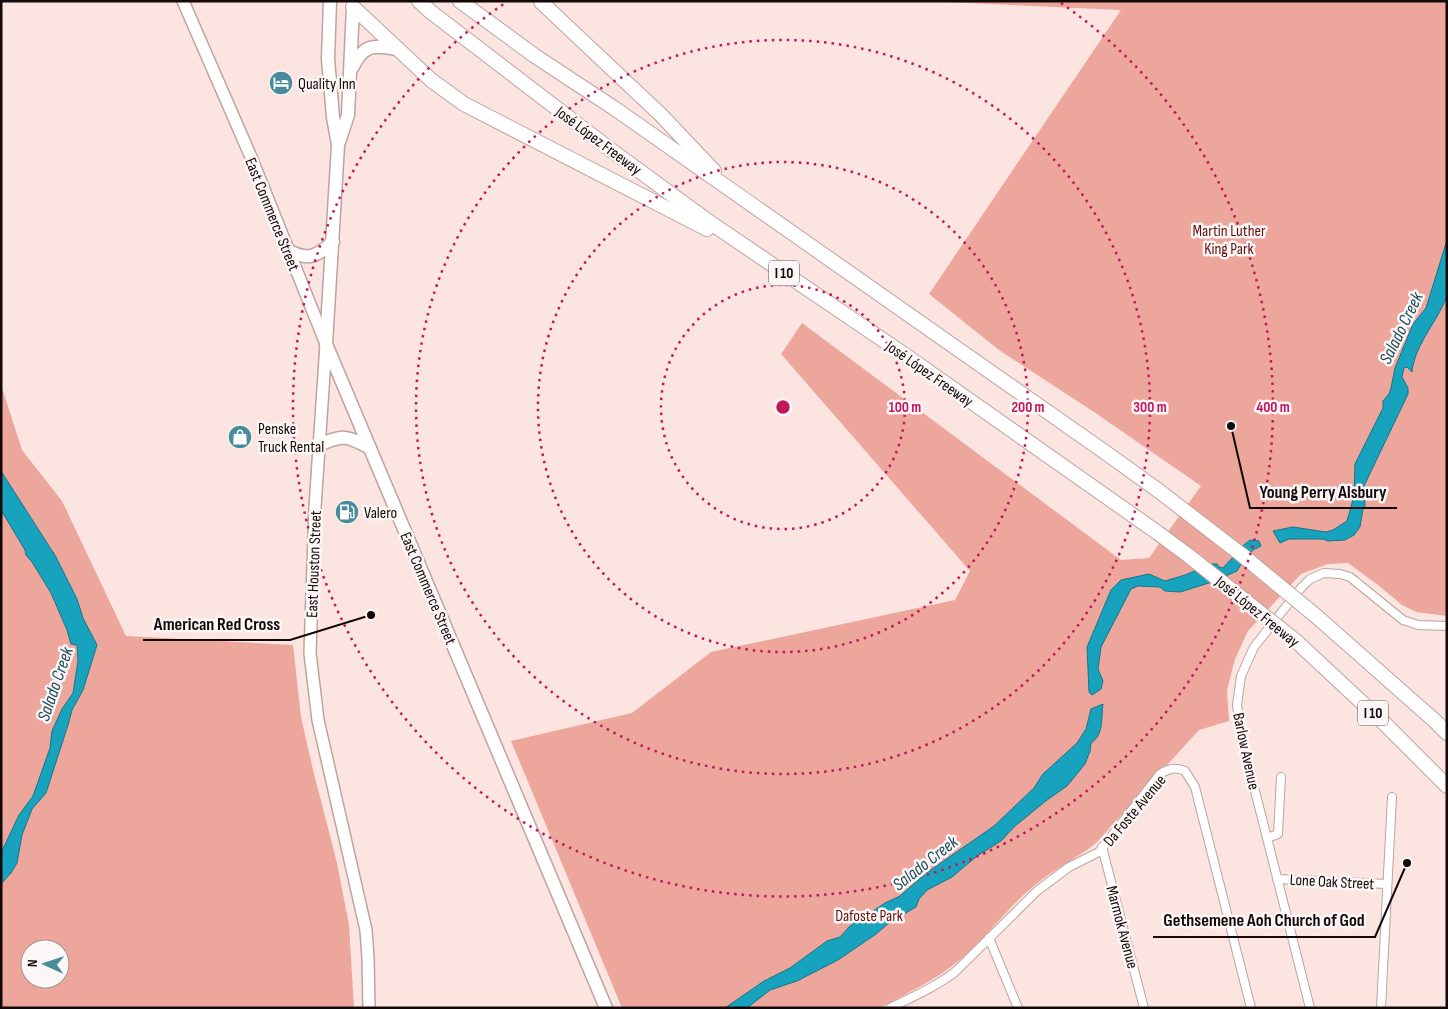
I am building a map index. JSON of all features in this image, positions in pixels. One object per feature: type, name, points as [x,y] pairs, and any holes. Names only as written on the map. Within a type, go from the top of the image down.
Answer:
[{"type":"highway","name":"José López Freeway","points":[[419,1],[615,153],[705,219],[913,361],[1190,556],[1297,642],[1385,724],[1447,786]]},
{"type":"highway","name":"José López Freeway","points":[[460,1],[535,56],[614,108],[1160,491],[1316,616],[1447,733]]},
{"type":"highway","points":[[541,2],[661,115],[733,192]]},
{"type":"highway","points":[[351,3],[396,49],[431,80],[464,104],[758,255]]},
{"type":"main road","name":"East Commerce Street","points":[[183,1],[251,157],[326,344],[606,1008]]},
{"type":"main road","name":"East Houston Street","points":[[330,1],[328,59],[333,117],[338,145],[319,445],[310,613],[310,653],[318,720],[366,930],[369,1008]]},
{"type":"main road","name":"East Houston Street","points":[[338,145],[348,115],[351,70],[351,3]]},
{"type":"main road","points":[[351,70],[357,58],[369,47],[376,46],[396,49]]},
{"type":"main road","points":[[287,250],[298,256],[315,256],[333,242]]},
{"type":"main road","points":[[319,445],[341,436],[370,448]]},
{"type":"street","name":"Barlow Avenue","points":[[1281,777],[1278,834],[1267,838],[1241,736],[1237,705],[1241,676],[1254,647],[1310,579],[1324,573],[1350,577],[1406,621],[1418,624],[1447,626]]},
{"type":"street","name":"Da Foste Avenue","points":[[890,1008],[904,1005],[955,972],[1049,881],[1098,852],[1160,774],[1166,770],[1176,768],[1185,771],[1189,775],[1195,787],[1251,1008]]},
{"type":"street","points":[[1381,1008],[1392,798]]},
{"type":"street","points":[[1267,838],[1311,1008]]},
{"type":"street","name":"Marmok Avenue","points":[[1102,847],[1144,1008]]},
{"type":"street","name":"Lone Oak Street","points":[[1277,878],[1387,884]]},
{"type":"street","points":[[989,938],[1018,1008]]},
{"type":"green space","points":[[922,1],[1447,1],[1447,616],[1416,612],[1402,605],[1348,563],[1328,564],[1301,574],[1248,631],[1235,659],[1227,690],[1229,721],[1199,730],[1096,843],[1036,884],[961,959],[932,980],[879,1008],[622,1008],[511,741],[632,713],[711,652],[955,600],[970,571],[781,354],[802,323],[1121,560],[1149,558],[1201,486],[1094,412],[999,350],[929,294],[1121,10]]},
{"type":"green space","points":[[1,385],[22,450],[62,501],[126,636],[293,645],[301,717],[337,863],[349,925],[354,1008],[1,1008]]},
{"type":"water","points":[[1447,240],[1446,298],[1421,343],[1412,372],[1407,367],[1404,368],[1402,377],[1408,388],[1408,394],[1364,486],[1365,506],[1360,527],[1354,535],[1345,540],[1289,539],[1280,543],[1273,531],[1293,527],[1326,532],[1347,521],[1354,496],[1355,464],[1383,408],[1383,401],[1389,394],[1395,368],[1413,324],[1426,308]]},
{"type":"water","points":[[1,471],[56,557],[97,645],[83,690],[72,710],[46,793],[32,809],[22,835],[17,863],[1,884],[1,853],[19,815],[33,796],[50,748],[52,731],[62,709],[73,693],[78,661],[77,645],[71,644],[51,593],[26,555],[25,550],[1,510]]},
{"type":"water","points":[[1250,540],[1259,541],[1261,546],[1253,550],[1237,571],[1209,583],[1180,592],[1165,591],[1160,587],[1138,586],[1131,589],[1101,647],[1098,669],[1103,681],[1101,689],[1092,695],[1089,692],[1087,647],[1111,590],[1121,580],[1149,574],[1165,581],[1212,564],[1217,564],[1223,568]]},
{"type":"water","points":[[1103,704],[1100,731],[1091,743],[1085,764],[1067,786],[1015,826],[1001,841],[977,856],[952,877],[927,890],[919,899],[916,907],[889,923],[838,960],[797,981],[770,990],[747,1008],[725,1008],[764,981],[790,968],[827,941],[840,937],[850,926],[885,903],[900,896],[925,874],[994,826],[1034,788],[1043,774],[1077,743],[1086,729],[1091,709]]},
{"type":"place","name":"Quality Inn","points":[[281,83]]},
{"type":"place","name":"Young Perry Alsbury","points":[[1231,426]]},
{"type":"place","name":"Penske Truck Rental","points":[[240,437]]},
{"type":"place","name":"Valero","points":[[347,512]]},
{"type":"place","name":"American Red Cross","points":[[371,615]]},
{"type":"place","name":"Gethsemene Aoh Church of God","points":[[1407,863]]},
{"type":"park label","name":"Martin Luther King Park","points":[[1229,239]]},
{"type":"park label","name":"Dafoste Park","points":[[869,915]]},
{"type":"water label","name":"Salado Creek","points":[[1401,328]]},
{"type":"water label","name":"Salado Creek","points":[[55,684]]},
{"type":"water label","name":"Salado Creek","points":[[925,863]]}]
